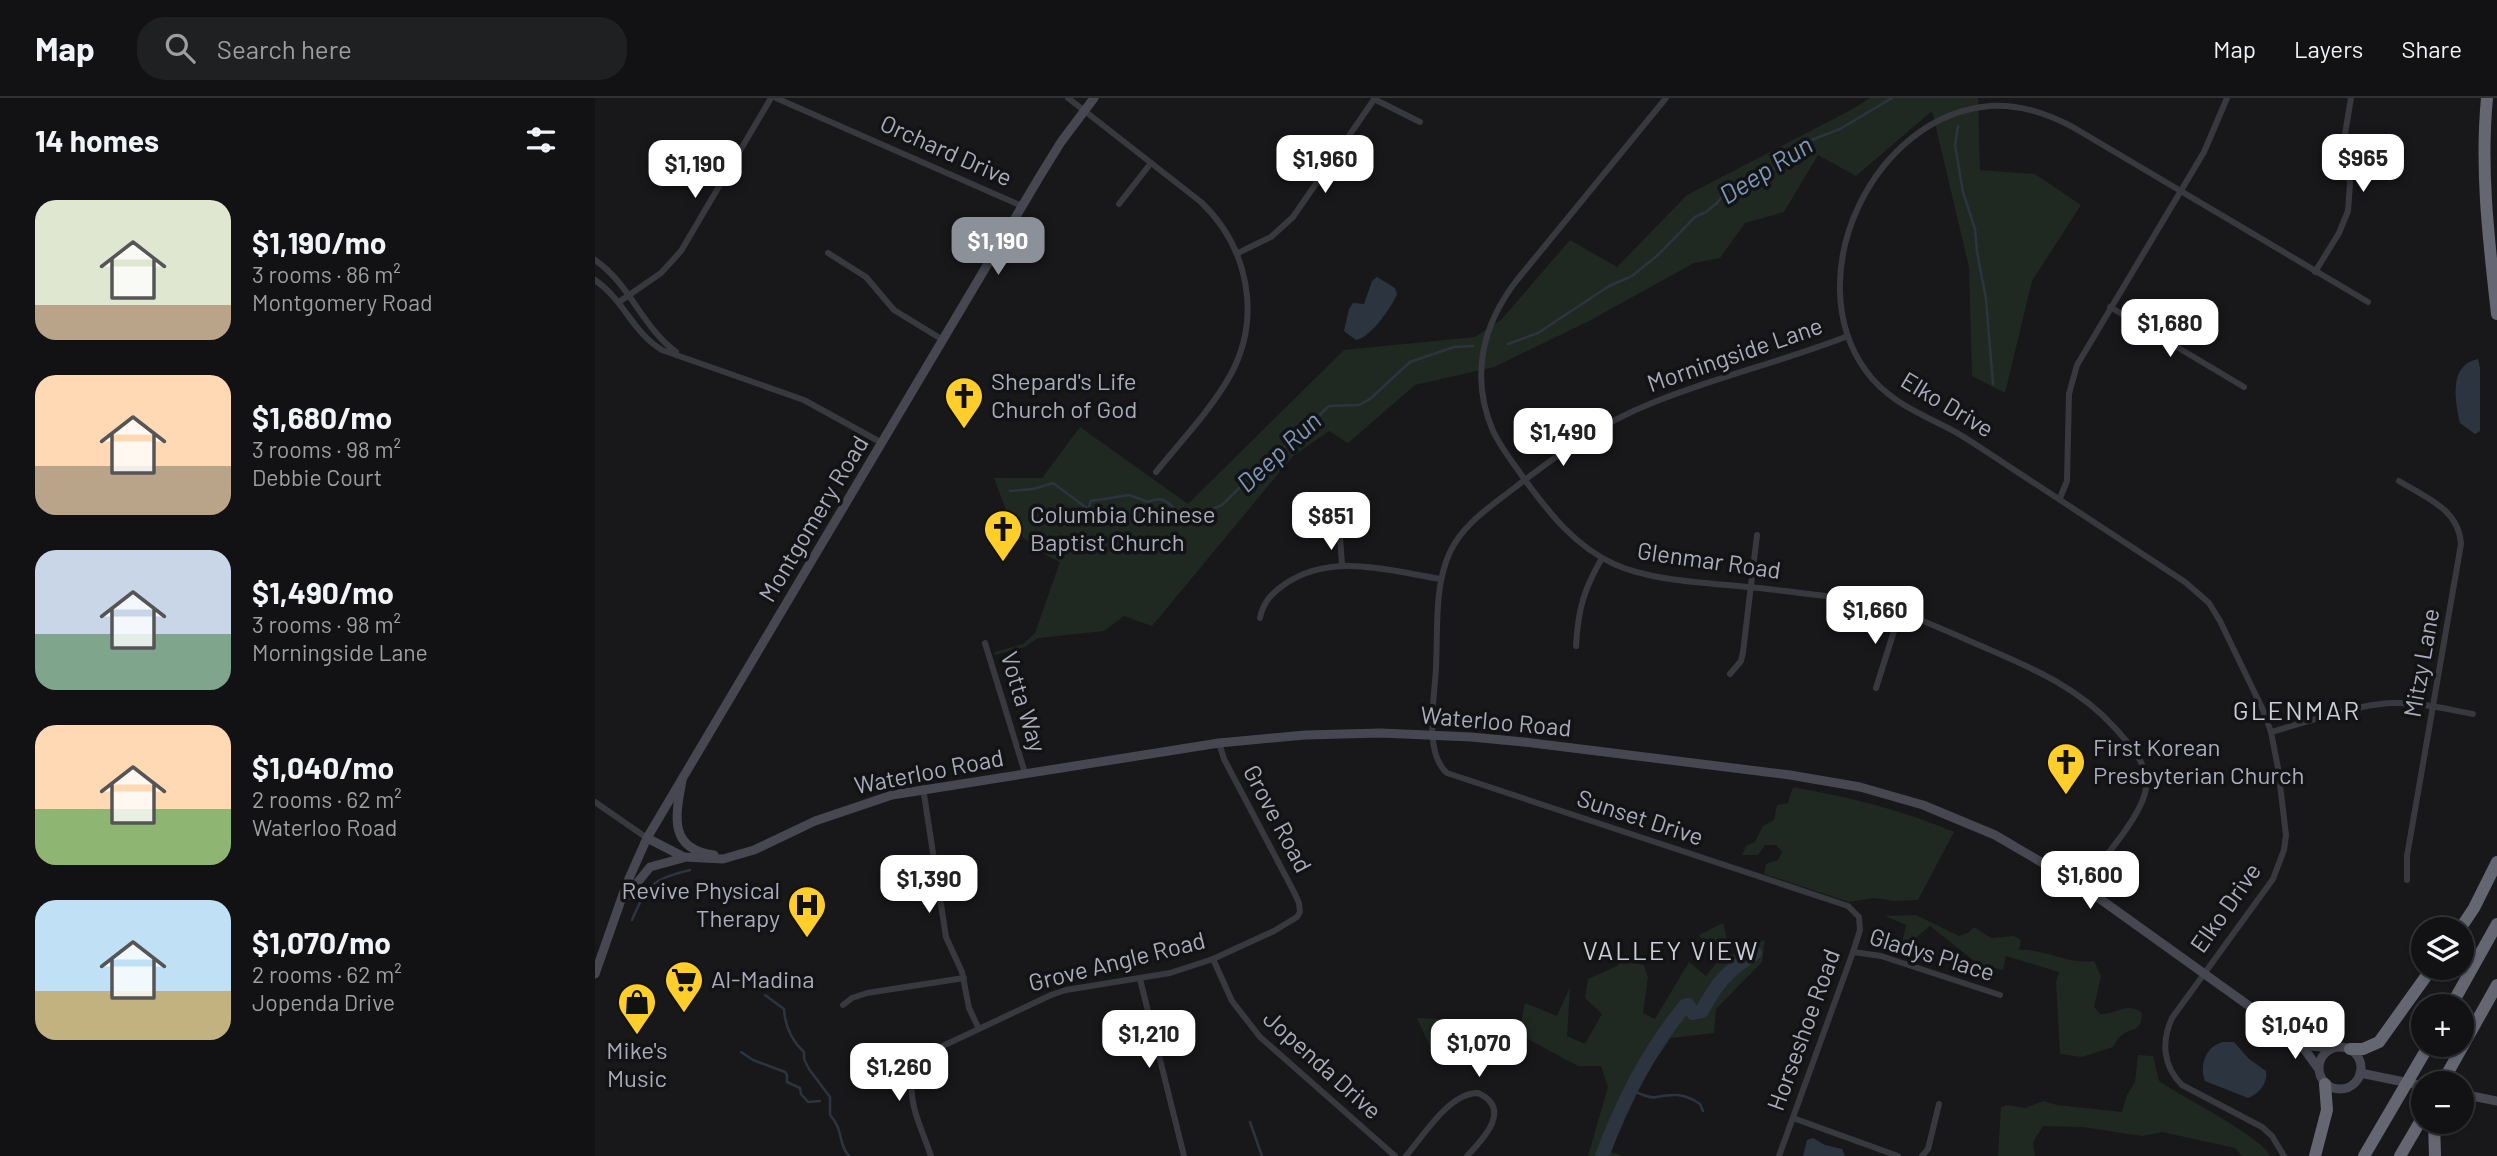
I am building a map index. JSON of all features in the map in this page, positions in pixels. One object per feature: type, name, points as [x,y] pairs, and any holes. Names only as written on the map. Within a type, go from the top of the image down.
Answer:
[{"type":"highway","points":[[2487,98],[2484,181],[2497,314]]},
{"type":"highway","points":[[2468,917],[2497,862]]},
{"type":"highway","points":[[2458,994],[2497,924]]},
{"type":"highway","points":[[2350,1049],[2363,1049],[2379,1042],[2423,980]]},
{"type":"highway","points":[[2474,1027],[2497,985]]},
{"type":"highway","points":[[2364,1156],[2421,1057]]},
{"type":"highway","points":[[2315,1156],[2327,1110],[2325,1084]]},
{"type":"highway","points":[[2400,1156],[2413,1134]]},
{"type":"highway","points":[[2434,1134],[2435,1156]]},
{"type":"main road","name":"Montgomery Road","points":[[595,974],[647,838],[1022,206],[1061,142],[1094,98]]},
{"type":"main road","name":"Waterloo Road","points":[[647,838],[684,857],[711,859],[737,856],[842,810],[923,788],[1219,743],[1317,734],[1433,734],[1524,742],[1782,774],[1860,787],[1923,805],[1995,835],[2083,886],[2291,1036],[2312,1046],[2330,1048]]},
{"type":"main road","points":[[683,775],[676,820],[681,837],[686,844],[702,853],[737,856]]},
{"type":"main road","points":[[620,904],[650,867],[684,857]]},
{"type":"main road","name":"Waterloo Road","points":[[2291,1036],[2318,1068]]},
{"type":"main road","points":[[2343,1046],[2350,1049],[2359,1059],[2360,1073],[2354,1084],[2337,1089],[2325,1084],[2318,1068],[2321,1056],[2330,1048],[2343,1046]]},
{"type":"main road","points":[[2360,1073],[2411,1083]]},
{"type":"main road","points":[[2474,1097],[2497,1101]]},
{"type":"street","points":[[619,302],[661,273],[681,251],[771,98]]},
{"type":"street","name":"Orchard Drive","points":[[776,98],[1022,206]]},
{"type":"street","points":[[1068,98],[1214,215],[1228,234],[1245,277],[1248,311],[1245,337],[1237,362],[1219,393],[1156,472]]},
{"type":"street","name":"Glenmar Road","points":[[1666,98],[1508,291],[1496,310],[1487,331],[1481,365],[1484,405],[1497,439],[1525,480],[1570,535],[1602,558],[1639,573],[1831,597],[1900,612],[2039,671],[2064,686],[2108,720],[2139,758],[2146,780],[2146,792],[2135,815],[2083,886]]},
{"type":"street","points":[[2060,498],[2067,481],[2069,394],[2084,351],[2204,152],[2227,98]]},
{"type":"street","points":[[2315,272],[2339,233],[2348,211],[2350,184],[2345,134],[2351,98]]},
{"type":"street","points":[[1237,253],[1271,237],[1293,216],[1374,99],[1420,122]]},
{"type":"street","name":"Elko Drive","points":[[2284,1156],[2272,1136],[2262,1127],[2194,1093],[2175,1078],[2169,1068],[2164,1042],[2166,1030],[2204,973],[2273,879],[2284,850],[2284,806],[2271,732],[2237,653],[2209,603],[2185,582],[1951,429],[1917,413],[1887,394],[1864,369],[1848,336],[1839,284],[1844,250],[1856,215],[1875,179],[1901,148],[1918,133],[1944,118],[1989,106],[2029,109],[2071,126],[2368,303]]},
{"type":"street","points":[[1119,204],[1151,163]]},
{"type":"street","points":[[828,253],[866,277],[894,310],[943,340]]},
{"type":"street","points":[[595,260],[613,274],[660,338],[681,355]]},
{"type":"street","points":[[595,280],[607,288],[632,323],[652,344],[662,350],[804,400],[882,443]]},
{"type":"street","points":[[2110,307],[2244,387]]},
{"type":"street","name":"Morningside Lane","points":[[1433,734],[1441,579],[1451,550],[1466,528],[1525,480],[1591,433],[1651,403],[1693,387],[1784,360],[1848,336]]},
{"type":"street","name":"Mitzy Lane","points":[[2399,481],[2448,512],[2461,535],[2460,557],[2407,856],[2407,880]]},
{"type":"street","points":[[1330,511],[1339,524],[1342,565]]},
{"type":"street","points":[[1730,674],[1741,661],[1756,535]]},
{"type":"street","points":[[1576,646],[1583,593],[1602,558]]},
{"type":"street","points":[[1260,618],[1266,600],[1286,583],[1314,570],[1342,565],[1441,579]]},
{"type":"street","points":[[1876,688],[1900,612]]},
{"type":"street","name":"Votta Way","points":[[985,643],[1025,773]]},
{"type":"street","points":[[2271,732],[2381,704],[2434,707],[2473,714]]},
{"type":"street","name":"Sunset Drive","points":[[1433,734],[1436,760],[1447,773],[1848,906],[1859,917]]},
{"type":"street","name":"Grove Road","points":[[1219,743],[1230,770],[1294,892],[1300,912]]},
{"type":"street","points":[[923,788],[946,937],[959,963],[969,1008],[978,1027]]},
{"type":"street","points":[[595,802],[647,838]]},
{"type":"street","name":"Grove Angle Road","points":[[931,1156],[911,1090],[913,1075],[930,1052],[978,1027],[1058,992],[1170,973],[1213,959],[1291,923],[1300,912]]},
{"type":"street","name":"Horseshoe Road","points":[[1779,1156],[1853,952],[1860,930],[1859,917]]},
{"type":"street","name":"Gladys Place","points":[[1853,952],[1881,956],[2000,995]]},
{"type":"street","name":"Jopenda Drive","points":[[1213,959],[1232,1001],[1260,1037],[1278,1056],[1395,1156]]},
{"type":"street","points":[[843,1005],[852,998],[867,993],[964,978]]},
{"type":"street","points":[[1140,979],[1184,1156]]},
{"type":"street","points":[[1406,1156],[1450,1104],[1464,1094],[1478,1093],[1490,1101],[1495,1116],[1488,1133],[1467,1156]]},
{"type":"street","points":[[1922,1156],[1928,1149],[1939,1104]]},
{"type":"street","points":[[1793,1118],[1898,1156]]},
{"type":"shaded area","points":[[1870,98],[1978,98],[1980,170],[2035,174],[2081,205],[2032,281],[2005,393],[1972,376],[1969,267],[1932,111],[1856,176],[1818,155],[1784,212],[1745,223],[1720,258],[1694,263],[1589,321],[1494,367],[1415,385],[1348,443],[1329,431],[1293,456],[1152,626],[1124,616],[1104,631],[1038,638],[1025,647],[994,655],[995,652],[1023,644],[1035,633],[1060,562],[1014,531],[994,478],[1042,478],[1080,427],[1188,504],[1344,350],[1475,337],[1501,320],[1570,240],[1617,267],[1687,195]]},
{"type":"shaded area","points":[[1377,277],[1395,288],[1397,294],[1374,328],[1356,340],[1344,331],[1349,309],[1353,303],[1364,304],[1372,281]]},
{"type":"shaded area","points":[[2478,359],[2480,431],[2475,434],[2460,423],[2456,385],[2462,368]]},
{"type":"shaded area","points":[[1793,787],[1875,805],[1954,832],[1918,900],[1874,898],[1849,902],[1764,874],[1766,864],[1778,860],[1782,852],[1776,845],[1765,845],[1758,855],[1742,855],[1746,846],[1755,842],[1763,826],[1774,820],[1777,805],[1788,803]]},
{"type":"shaded area","points":[[1916,915],[1959,936],[1974,927],[1991,938],[2014,936],[2021,940],[2019,950],[2038,951],[2075,961],[2094,961],[2101,976],[2094,1007],[2100,1014],[2132,1008],[2142,1013],[2141,1022],[2137,1028],[2120,1037],[2113,1047],[2082,1057],[2060,1054],[2056,982],[2059,972],[2006,956],[2003,970],[1978,964],[1930,926],[1918,936],[1910,954],[1905,955],[1900,952],[1906,925],[1885,916]]},
{"type":"shaded area","points":[[1723,923],[1731,955],[1765,940],[1762,962],[1716,1009],[1714,1033],[1671,1038],[1637,1086],[1611,1152],[1623,1156],[1588,1156],[1608,1087],[1601,1066],[1578,1066],[1522,1036],[1432,1051],[1417,1018],[1521,1023],[1525,1003],[1557,1016],[1570,987],[1567,1036],[1585,1044],[1602,1014],[1585,998],[1588,979],[1617,966],[1623,959],[1644,965],[1648,977],[1643,1013],[1655,1019],[1689,962],[1706,976],[1718,961],[1699,935]]},
{"type":"shaded area","points":[[2223,1042],[2234,1042],[2249,1059],[2266,1071],[2264,1084],[2248,1098],[2205,1081],[2205,1057],[2212,1048]]},
{"type":"shaded area","points":[[2138,1055],[2153,1056],[2159,1081],[2253,1138],[2270,1156],[2242,1156],[2235,1148],[2162,1132],[2142,1136],[2083,1127],[2043,1126],[2033,1142],[2035,1156],[1998,1156],[2001,1107],[2008,1105],[2025,1108],[2043,1101],[2122,1112],[2127,1095],[2135,1082]]},
{"type":"shaded area","points":[[1813,1138],[1825,1145],[1842,1149],[1845,1156],[1803,1156],[1807,1140]]},
{"type":"waterway","name":"Deep Run","points":[[1508,344],[1538,333],[1609,286],[1632,276],[1658,255],[1695,217],[1717,203],[1725,192],[1771,171],[1809,141],[1840,129],[1892,98]]},
{"type":"waterway","points":[[1958,126],[1955,145],[1963,192],[1975,229],[1986,299],[1993,384]]},
{"type":"waterway","name":"Deep Run","points":[[1010,491],[1033,489],[1053,483],[1088,509],[1091,501],[1129,495],[1148,502],[1163,500],[1175,510],[1203,513],[1222,505],[1264,463],[1297,437],[1329,406],[1359,405],[1370,399],[1410,362],[1454,347],[1473,346]]},
{"type":"waterway","points":[[632,920],[642,899],[653,885],[667,877],[690,870]]},
{"type":"waterway","points":[[1602,1156],[1637,1078],[1672,1023],[1685,1006],[1688,1005],[1693,1013],[1702,1011],[1724,978],[1755,953]]},
{"type":"waterway","points":[[765,995],[784,1009],[792,1038],[804,1052],[809,1069],[830,1097],[830,1115],[849,1156]]},
{"type":"waterway","points":[[741,1052],[753,1060],[785,1072],[787,1082],[800,1088],[801,1094],[808,1102],[820,1101]]},
{"type":"waterway","points":[[1630,1089],[1651,1097],[1684,1096],[1700,1104],[1703,1111]]},
{"type":"waterway","points":[[1250,1122],[1262,1156]]},
{"type":"place","name":"Shepard's Life Church of God","points":[[964,430]]},
{"type":"place","name":"Columbia Chinese Baptist Church","points":[[1003,563]]},
{"type":"place","name":"First Korean Presbyterian Church","points":[[2066,796]]},
{"type":"place","name":"Revive Physical Therapy","points":[[807,939]]},
{"type":"place","name":"Al-Madina","points":[[684,1014]]},
{"type":"place","name":"Mike's Music","points":[[637,1036]]},
{"type":"district","name":"GLENMAR","points":[[2297,711]]},
{"type":"district","name":"VALLEY VIEW","points":[[1671,951]]}]
